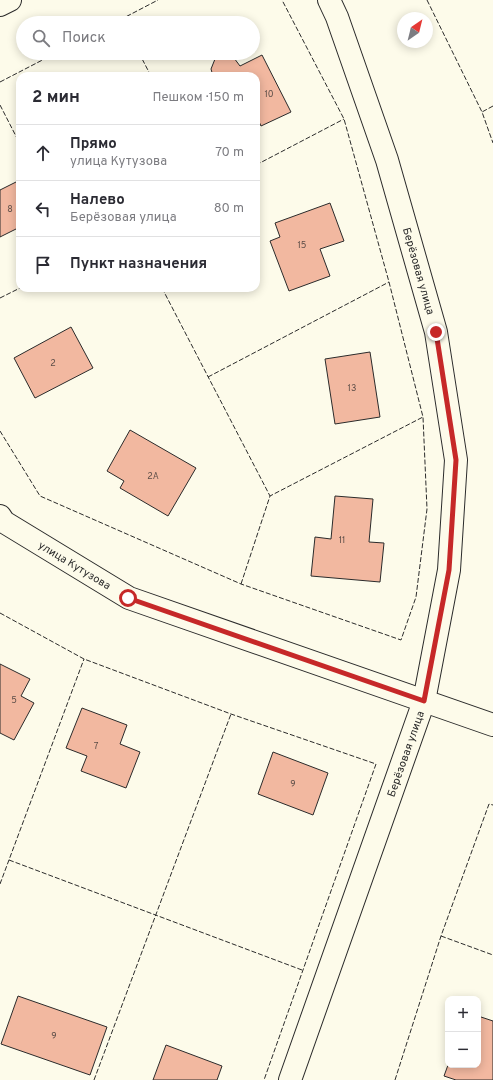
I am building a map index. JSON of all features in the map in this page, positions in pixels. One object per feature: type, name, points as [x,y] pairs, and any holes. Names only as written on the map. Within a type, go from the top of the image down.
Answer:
[{"type":"street","points":[[0,5],[10,0]]},
{"type":"street","name":"Берёзовая улица","points":[[290,1080],[424,701],[449,570],[456,460],[436,332],[387,160],[337,17],[329,0]]},
{"type":"street","name":"улица Кутузова","points":[[0,516],[4,522],[128,598],[493,725]]},
{"type":"building","points":[[262,55],[291,112],[261,126],[260,72],[212,72],[211,69],[215,60],[236,60],[240,66],[252,60],[260,60],[260,56]]},
{"type":"building","points":[[16,182],[16,229],[0,237],[0,190]]},
{"type":"building","points":[[330,203],[344,241],[320,249],[330,276],[289,291],[270,241],[280,237],[275,223]]},
{"type":"building","points":[[71,327],[93,368],[35,398],[14,358]]},
{"type":"building","points":[[370,352],[380,417],[335,424],[325,359]]},
{"type":"building","points":[[130,430],[196,468],[168,516],[120,488],[124,481],[107,471]]},
{"type":"building","points":[[335,496],[373,499],[369,542],[384,543],[380,582],[311,576],[315,537],[331,539]]},
{"type":"building","points":[[0,664],[30,679],[21,696],[34,703],[14,740],[0,733]]},
{"type":"building","points":[[82,708],[127,725],[120,744],[140,752],[126,788],[81,771],[87,756],[66,748]]},
{"type":"building","points":[[273,752],[328,773],[313,815],[258,794]]},
{"type":"building","points":[[18,996],[107,1027],[90,1075],[1,1044]]},
{"type":"building","points":[[481,1017],[493,1021],[493,1080],[456,1080],[444,1076],[447,1068],[481,1068]]},
{"type":"building","points":[[166,1045],[222,1066],[217,1080],[153,1080]]},
{"type":"fence","points":[[127,16],[158,0]]},
{"type":"fence","points":[[0,431],[40,496],[241,584],[401,640],[416,597],[427,509],[423,417],[389,282],[344,119],[282,0]]},
{"type":"fence","points":[[427,0],[482,112]]},
{"type":"fence","points":[[19,72],[42,60]]},
{"type":"fence","points":[[143,60],[149,72]]},
{"type":"fence","points":[[0,82],[16,74]]},
{"type":"fence","points":[[0,105],[16,136]]},
{"type":"fence","points":[[493,106],[482,112],[493,143]]},
{"type":"fence","points":[[260,163],[344,119]]},
{"type":"fence","points":[[208,377],[389,282]]},
{"type":"fence","points":[[0,298],[16,290]]},
{"type":"fence","points":[[164,292],[270,496]]},
{"type":"fence","points":[[241,584],[270,496],[423,417]]},
{"type":"fence","points":[[0,613],[84,659],[231,714],[376,764],[264,1080]]},
{"type":"fence","points":[[0,884],[84,659]]},
{"type":"fence","points":[[94,1080],[231,714]]},
{"type":"fence","points":[[395,1080],[441,936],[489,804],[493,805]]},
{"type":"fence","points":[[9,860],[302,970]]},
{"type":"fence","points":[[441,936],[493,955]]},
{"type":"route","points":[[128,598],[279,649],[424,701],[449,570],[456,460],[436,332]]}]
